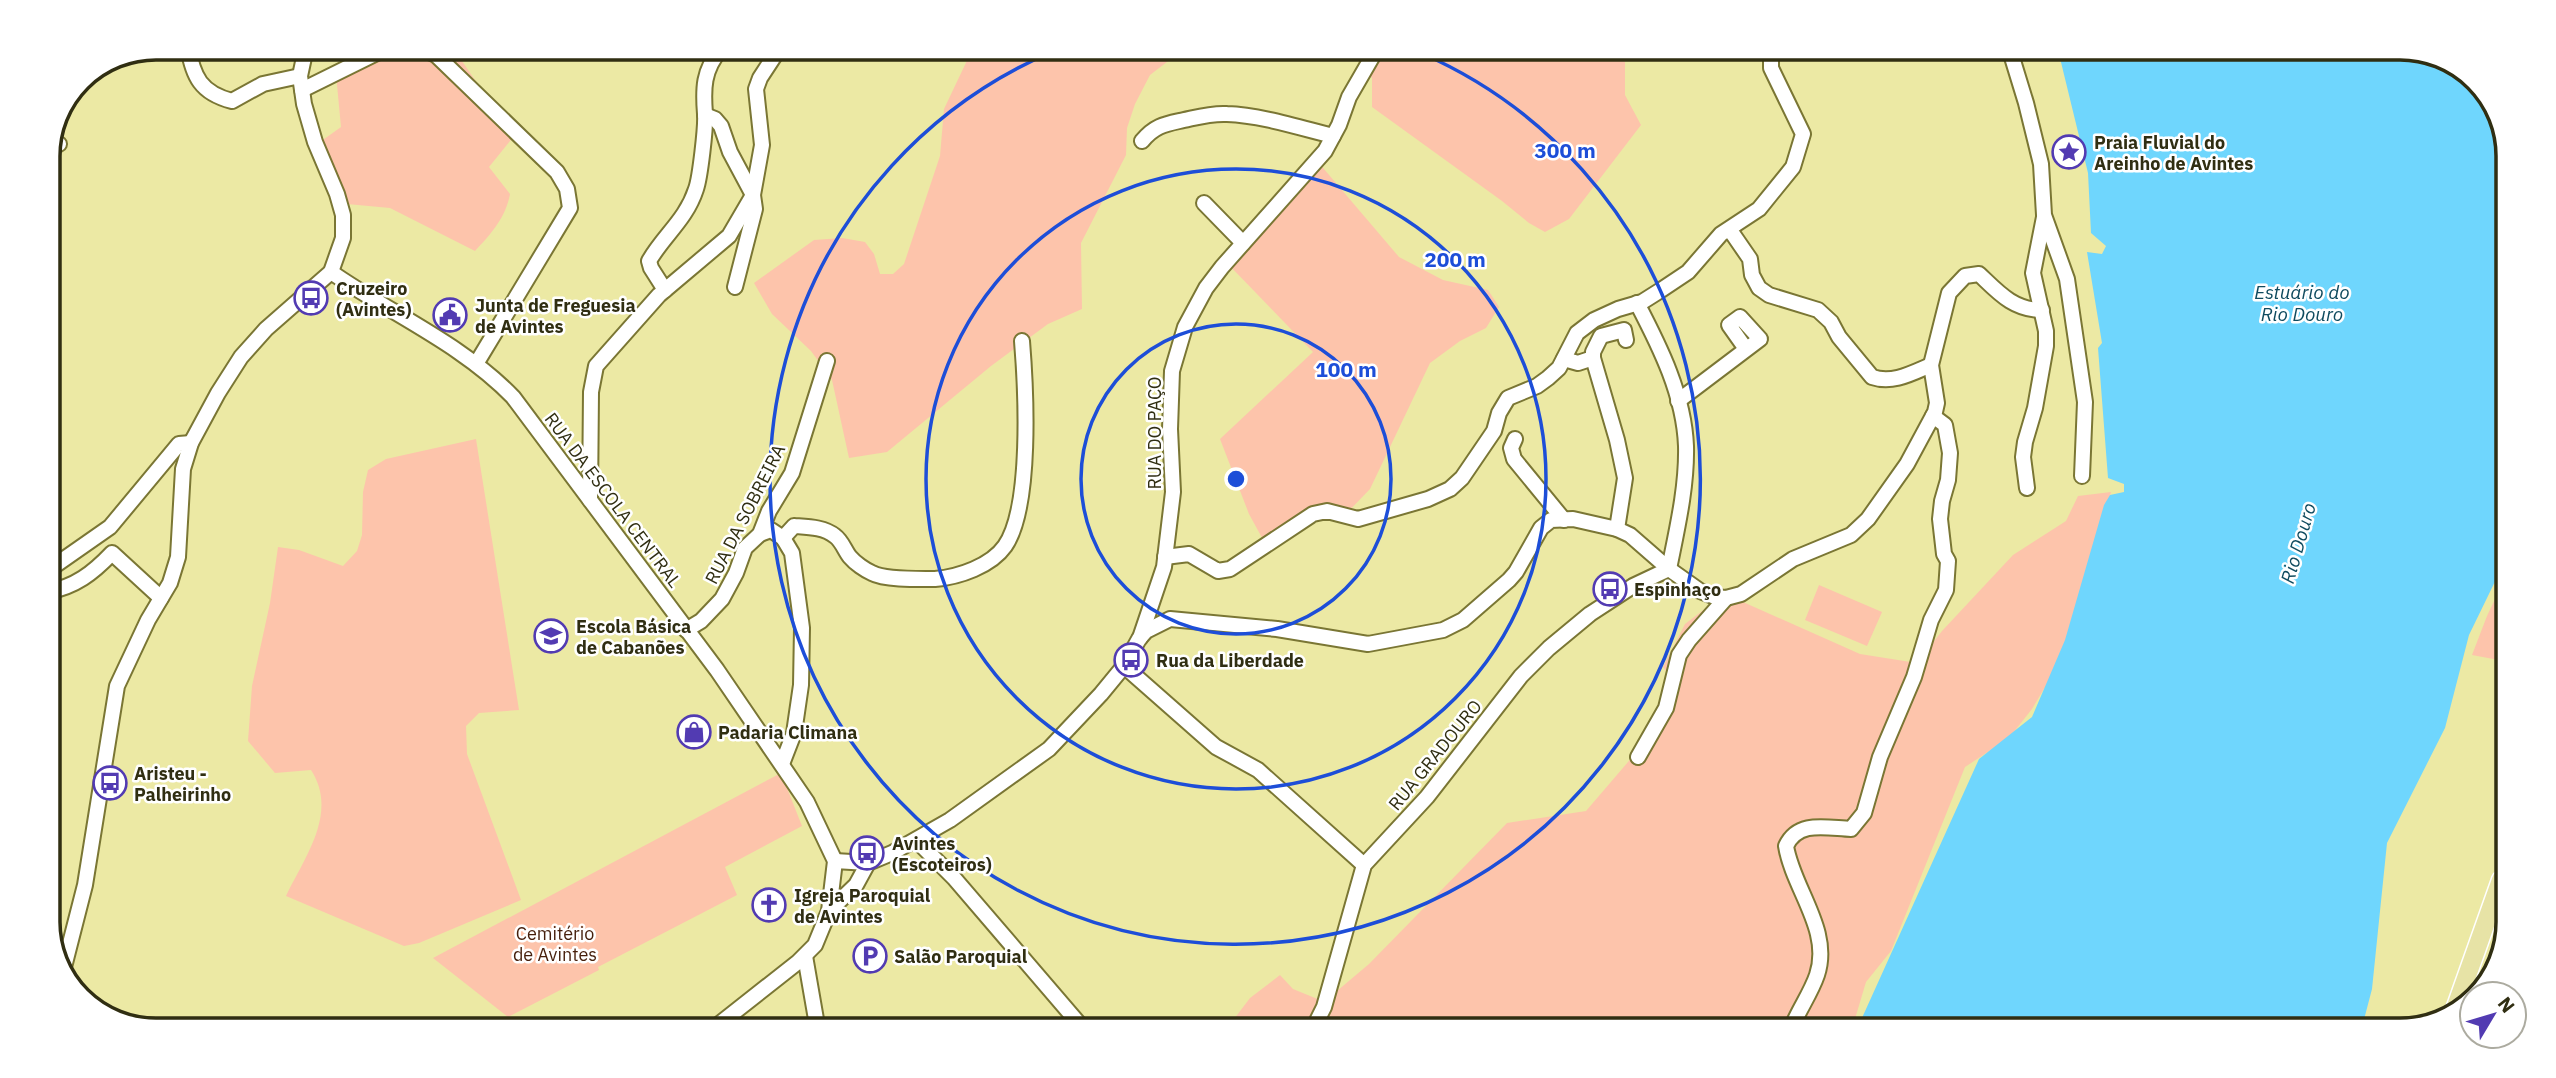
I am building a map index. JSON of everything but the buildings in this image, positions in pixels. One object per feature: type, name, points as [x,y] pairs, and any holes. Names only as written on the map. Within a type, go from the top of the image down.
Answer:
[{"type":"main road","points":[[2470,980],[2496,896]]},
{"type":"street","points":[[190,60],[197,79],[207,89],[232,101],[262,84],[301,83],[358,60]]},
{"type":"street","points":[[66,957],[85,885],[117,686],[148,620],[170,583],[178,558],[183,470],[191,443],[241,357],[266,328],[334,266],[343,238],[343,215],[337,194],[314,142],[301,83],[304,60]]},
{"type":"street","points":[[441,60],[557,172],[567,189],[570,208],[475,364]]},
{"type":"street","points":[[665,290],[650,268],[649,261],[678,225],[697,188],[705,115],[703,85],[712,60]]},
{"type":"street","points":[[735,287],[755,209],[754,195],[762,145],[756,89],[772,60]]},
{"type":"street","name":"RUA DO PAÇO","points":[[868,863],[950,820],[1049,749],[1079,720],[1124,666],[1139,639],[1158,590],[1165,557],[1173,492],[1170,429],[1172,371],[1185,327],[1206,288],[1325,151],[1349,97],[1370,60]]},
{"type":"street","points":[[1165,557],[1189,554],[1218,570],[1230,569],[1313,514],[1326,511],[1358,519],[1428,499],[1450,489],[1462,478],[1494,431],[1499,413],[1508,398],[1537,386],[1559,368],[1577,333],[1594,320],[1637,303],[1688,272],[1721,234],[1759,209],[1781,185],[1793,167],[1803,134],[1771,68],[1771,60]]},
{"type":"street","points":[[2013,60],[2041,164],[2044,215],[2033,273],[2046,331],[2046,346],[2035,408],[2025,442],[2023,457],[2027,488]]},
{"type":"street","points":[[1142,141],[1149,132],[1165,122],[1228,114],[1285,123],[1333,136]]},
{"type":"street","points":[[705,115],[715,119],[721,126],[735,164],[754,195]]},
{"type":"street","points":[[590,501],[591,392],[596,366],[665,290],[729,236],[754,195]]},
{"type":"street","points":[[1204,203],[1243,243]]},
{"type":"street","points":[[2044,215],[2067,279],[2076,335],[2085,402],[2082,476]]},
{"type":"street","points":[[1730,230],[1750,259],[1752,275],[1759,288],[1769,295],[1818,310],[1831,322],[1839,337],[1872,377],[1898,379],[1931,365]]},
{"type":"street","name":"RUA DA ESCOLA CENTRAL","points":[[334,266],[348,284],[491,374],[513,397],[717,670],[807,802],[835,861]]},
{"type":"street","points":[[1139,639],[1146,631],[1170,620],[1277,629],[1368,644],[1443,630],[1464,620],[1516,572],[1541,528],[1551,520],[1617,529],[1630,535],[1669,569],[1700,591],[1726,598],[1741,594],[1793,559],[1851,535],[1868,519],[1907,464],[1933,416],[1937,403],[1931,365],[1949,293],[1965,276],[1979,274],[2007,300],[2031,310],[2042,310]]},
{"type":"street","points":[[1637,303],[1676,388],[1686,446],[1669,569]]},
{"type":"street","points":[[1617,529],[1625,478],[1593,352],[1601,335],[1624,330],[1626,340]]},
{"type":"street","points":[[783,538],[794,526],[818,528],[836,536],[851,559],[873,574],[922,579],[948,578],[989,562],[1004,548],[1011,536],[1022,491],[1025,378],[1022,341]]},
{"type":"street","points":[[1678,401],[1746,349]]},
{"type":"street","points":[[1564,359],[1578,363],[1593,359]]},
{"type":"street","name":"RUA DA SOBREIRA","points":[[686,630],[701,621],[722,599],[745,548],[760,534],[769,511],[792,473],[827,361]]},
{"type":"street","points":[[1796,1018],[1817,975],[1820,957],[1816,925],[1799,890],[1786,846],[1791,834],[1801,828],[1851,829],[1864,813],[1880,757],[1914,677],[1931,620],[1946,590],[1948,561],[1944,554],[1940,519],[1950,453],[1945,425],[1933,416]]},
{"type":"street","points":[[1515,439],[1511,448],[1514,459],[1564,520]]},
{"type":"street","points":[[60,562],[110,527],[179,444],[191,443]]},
{"type":"street","points":[[760,534],[771,530],[783,538],[792,553],[802,628],[799,697],[794,733],[782,764]]},
{"type":"street","points":[[60,590],[83,580],[112,553],[161,598]]},
{"type":"street","name":"RUA GRADOURO","points":[[1318,1018],[1324,1007],[1364,865],[1427,797],[1521,676],[1549,648],[1611,600],[1669,569]]},
{"type":"street","points":[[1638,757],[1666,708],[1679,655],[1726,598]]},
{"type":"street","points":[[1124,666],[1216,747],[1258,770],[1364,865]]},
{"type":"street","points":[[916,840],[954,878],[1074,1018]]},
{"type":"street","points":[[727,1018],[815,945],[829,911],[835,861],[868,863],[856,885],[829,911]]},
{"type":"street","points":[[805,956],[816,1018]]},
{"type":"green space","points":[[358,60],[463,60],[479,86],[518,131],[489,167],[510,194],[501,218],[475,251],[390,208],[347,204],[320,142],[341,127],[336,74]]},
{"type":"green space","points":[[967,60],[1170,60],[1150,75],[1135,104],[1127,128],[1126,155],[1081,243],[1082,309],[1048,324],[991,366],[887,452],[849,458],[832,380],[811,351],[772,314],[754,283],[814,240],[842,238],[865,242],[874,254],[880,274],[893,274],[904,264],[940,156],[944,109]]},
{"type":"green space","points":[[1365,60],[1622,60],[1625,62],[1625,95],[1641,125],[1569,219],[1545,232],[1372,107],[1372,78],[1362,67]]},
{"type":"green space","points":[[1318,162],[1399,257],[1443,280],[1488,290],[1499,307],[1486,328],[1460,341],[1430,363],[1370,489],[1342,518],[1321,507],[1266,545],[1249,514],[1220,439],[1313,352],[1227,263]]},
{"type":"green space","points":[[476,439],[519,710],[479,713],[466,726],[467,754],[521,900],[419,943],[404,946],[286,896],[316,835],[320,819],[319,786],[311,770],[275,773],[248,741],[252,686],[270,603],[278,547],[299,550],[343,566],[357,551],[362,535],[363,492],[368,470],[386,459]]},
{"type":"green space","points":[[2111,492],[2060,672],[2051,677],[2032,709],[2009,738],[1965,767],[1891,951],[1866,982],[1855,1018],[1235,1018],[1250,998],[1280,975],[1293,989],[1320,1000],[1337,991],[1369,964],[1507,823],[1586,811],[1634,755],[1673,680],[1663,667],[1685,624],[1706,608],[1743,602],[1860,654],[1917,663],[1942,631],[2013,555],[2066,521],[2078,496]]},
{"type":"green space","points":[[1819,585],[1882,612],[1867,646],[1805,620]]},
{"type":"green space","points":[[2496,597],[2496,660],[2472,655]]},
{"type":"green space","name":"Cemitério de Avintes","points":[[781,773],[802,826],[725,867],[737,895],[598,967],[599,970],[508,1017],[433,958]]},
{"type":"water","name":"Estuário do Rio Douro","points":[[2060,60],[2419,61],[2449,72],[2473,92],[2487,113],[2495,137],[2496,580],[2469,635],[2445,728],[2387,843],[2372,989],[2364,1018],[1862,1018],[1979,759],[2032,717],[2065,640],[2104,505],[2110,495],[2124,492],[2124,484],[2108,478],[2098,348],[2102,343],[2087,252],[2102,254],[2106,246],[2091,233],[2088,173]]},
{"type":"place","name":"Praia Fluvial do Areinho de Avintes","points":[[2069,152]]},
{"type":"place","name":"Cruzeiro (Avintes)","points":[[311,298]]},
{"type":"place","name":"Junta de Freguesia de Avintes","points":[[450,315]]},
{"type":"place","name":"Espinhaço","points":[[1610,589]]},
{"type":"place","name":"Escola Básica de Cabanões","points":[[551,636]]},
{"type":"place","name":"Rua da Liberdade","points":[[1131,660]]},
{"type":"place","name":"Padaria Climana","points":[[694,732]]},
{"type":"place","name":"Aristeu - Palheirinho","points":[[110,783]]},
{"type":"place","name":"Avintes (Escoteiros)","points":[[867,853]]},
{"type":"place","name":"Igreja Paroquial de Avintes","points":[[769,905]]},
{"type":"place","name":"Salão Paroquial","points":[[870,956]]},
{"type":"water label","name":"Rio Douro","points":[[2298,543]]}]
